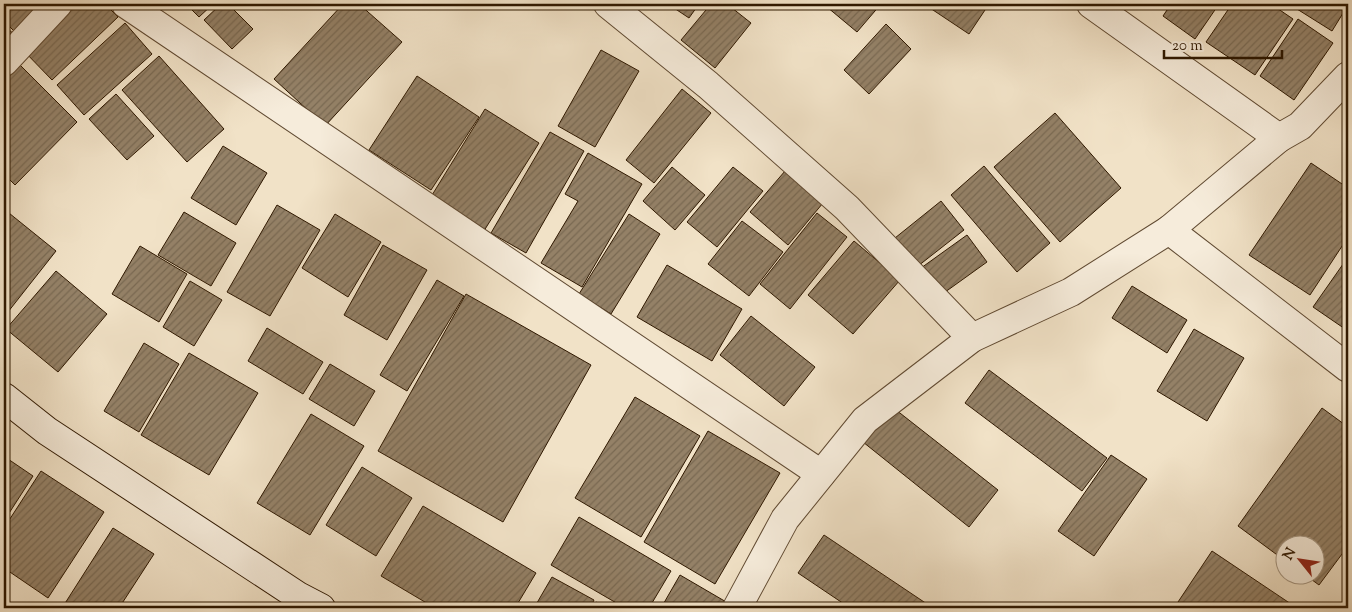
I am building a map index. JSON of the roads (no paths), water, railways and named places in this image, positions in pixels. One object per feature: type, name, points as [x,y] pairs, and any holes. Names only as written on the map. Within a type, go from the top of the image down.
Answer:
[{"type":"street","points":[[4,62],[58,4]]},
{"type":"street","points":[[126,4],[821,474]]},
{"type":"street","points":[[608,4],[708,85],[847,208],[972,338]]},
{"type":"street","points":[[1090,4],[1279,138]]},
{"type":"street","points":[[737,608],[785,519],[864,420],[972,338],[1070,292],[1168,230],[1279,138],[1300,126],[1348,76]]},
{"type":"street","points":[[1168,230],[1348,368]]},
{"type":"street","points":[[4,397],[56,436],[298,596],[322,608]]}]
